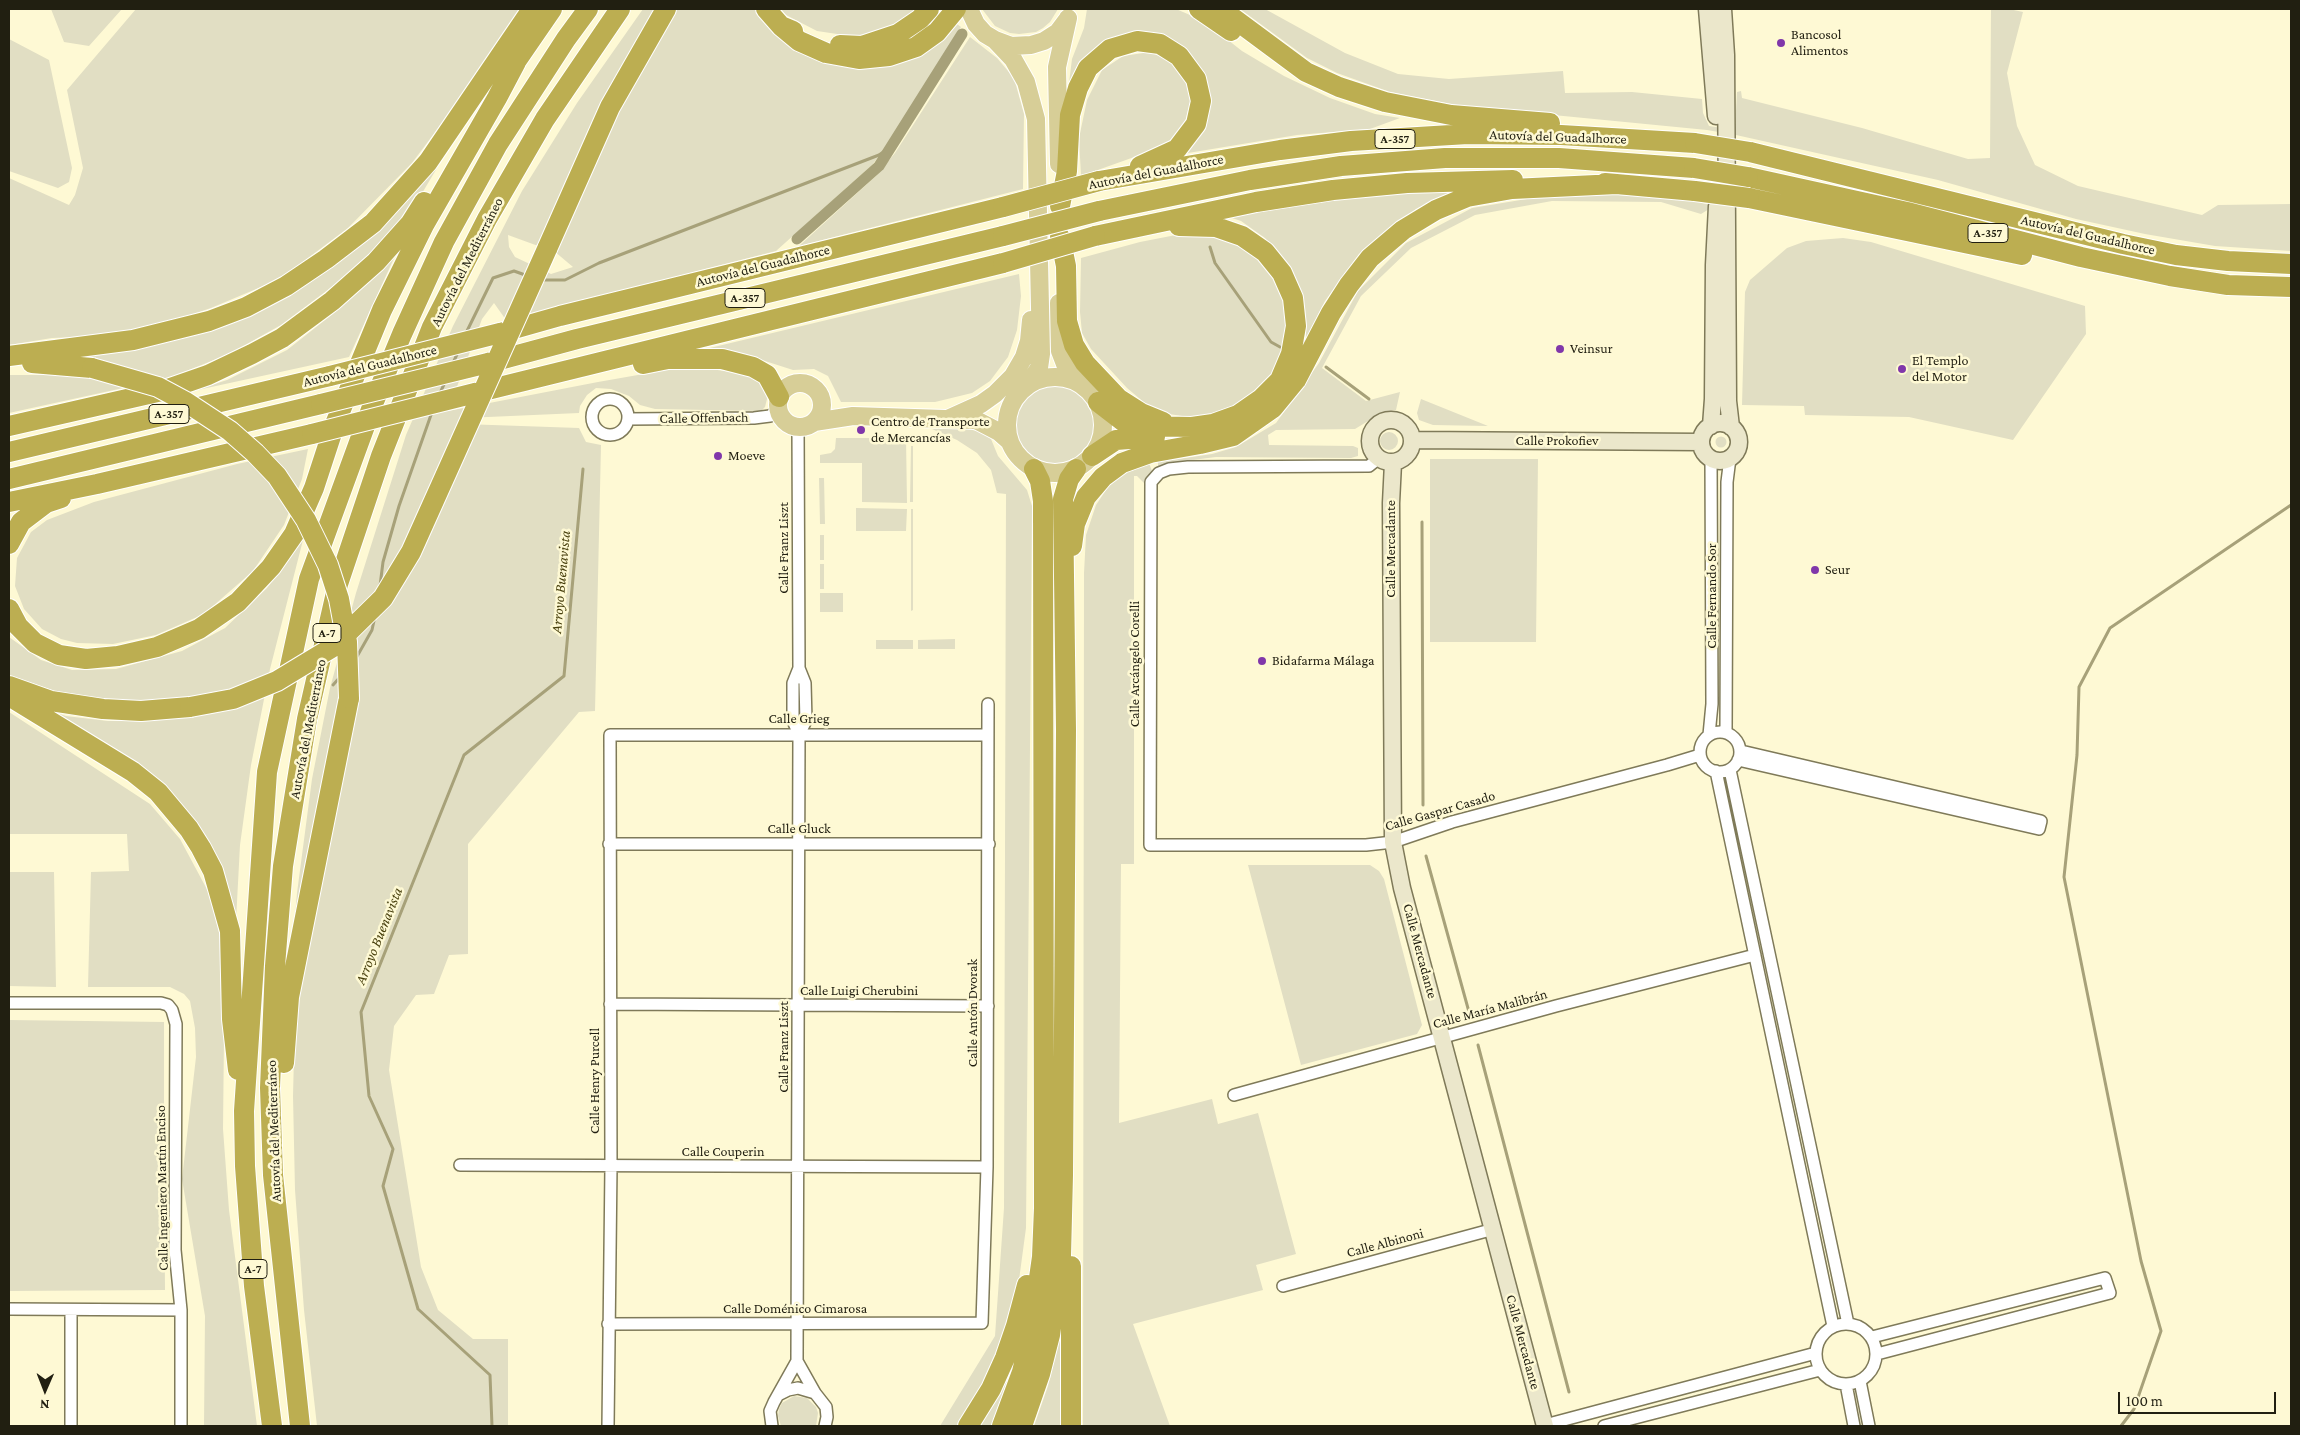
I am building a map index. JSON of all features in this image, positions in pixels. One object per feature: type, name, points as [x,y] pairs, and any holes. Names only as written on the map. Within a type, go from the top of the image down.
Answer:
[{"type":"highway","points":[[9,356],[133,340],[209,322],[246,307],[286,286],[326,259],[373,223],[428,162],[532,9]]},
{"type":"highway","points":[[9,426],[162,391],[208,375],[252,354],[289,332],[332,301],[376,262],[410,224],[486,103],[552,9]]},
{"type":"highway","name":"Autovía del Mediterráneo","points":[[272,1426],[254,1286],[245,1166],[244,1111],[267,772],[309,579],[373,404],[402,334],[444,242],[498,144],[566,39],[588,9]]},
{"type":"highway","name":"Autovía del Mediterráneo","points":[[300,1426],[287,1322],[273,1175],[270,1107],[275,966],[283,866],[302,748],[338,584],[381,456],[432,328],[487,220],[545,119],[620,9]]},
{"type":"highway","points":[[9,686],[51,701],[103,709],[141,711],[190,707],[233,699],[277,681],[333,647],[383,598],[411,552],[610,107],[666,9]]},
{"type":"highway","points":[[766,9],[781,26],[799,41],[826,53],[859,59],[889,56],[916,47],[937,32],[956,9]]},
{"type":"highway","points":[[781,26],[808,38],[829,44],[862,46],[898,34],[920,19],[929,9]]},
{"type":"highway","points":[[1199,9],[1268,57],[1339,87],[1385,102],[1451,115],[1624,130],[1695,144]]},
{"type":"highway","points":[[1221,9],[1306,72]]},
{"type":"highway","points":[[1060,206],[1067,171],[1070,115],[1078,88],[1088,68],[1110,49],[1137,41],[1160,44],[1179,56],[1196,79],[1201,101],[1196,124],[1177,149],[1150,162],[1099,181]]},
{"type":"highway","points":[[9,609],[18,626],[35,643],[59,655],[86,658],[118,656],[157,647],[199,629],[238,602],[271,567],[294,534],[314,488],[335,424],[382,310],[424,225],[498,98],[516,62]]},
{"type":"highway","name":"Autovía del Guadalhorce","points":[[9,452],[330,376],[560,316],[1002,207],[1099,181],[1280,150],[1361,140],[1478,134],[1561,135],[1695,144],[1750,152],[2123,244],[2176,255],[2220,260],[2291,264]]},
{"type":"highway","name":"Autovía del Guadalhorce","points":[[9,479],[488,363],[577,339],[1100,211],[1250,180],[1341,166],[1445,158],[1559,158],[1694,168],[1748,177],[1907,212],[2081,257],[2170,276],[2228,285],[2291,287]]},
{"type":"highway","points":[[1095,239],[1256,202],[1333,190],[1407,183],[1544,180],[1617,184],[1749,198],[2175,286],[2228,285]]},
{"type":"highway","points":[[1065,632],[1075,524],[1086,497],[1102,477],[1122,463],[1150,453],[1233,436],[1273,408],[1296,380],[1331,313],[1349,285],[1370,258],[1403,230],[1436,210],[1467,198],[1512,189],[1617,184]]},
{"type":"highway","points":[[9,502],[97,484],[475,394],[1003,262],[1055,244],[1182,226],[1216,227],[1242,236],[1265,252],[1282,273],[1293,298],[1296,326],[1291,354],[1280,380],[1261,399],[1238,415],[1213,424],[1192,427],[1137,426],[1124,422],[1098,402]]},
{"type":"highway","points":[[1055,244],[1066,266],[1067,321],[1074,345],[1085,363],[1119,399],[1141,413],[1161,421],[1192,427]]},
{"type":"highway","points":[[538,377],[587,375],[668,359],[722,359],[752,367],[767,375],[779,403]]},
{"type":"highway","points":[[9,365],[38,363],[92,368],[158,387],[186,402],[230,432],[255,453],[277,476],[306,520],[328,565],[339,599],[347,642],[349,698],[289,997],[282,1085],[287,1322]]},
{"type":"highway","points":[[1092,456],[1116,440],[1218,433],[1255,422]]},
{"type":"highway","points":[[1002,1426],[1022,1372],[1031,1334],[1042,1257],[1044,1208],[1043,501],[1040,481],[1034,468]]},
{"type":"highway","points":[[1022,1426],[1040,1374],[1054,1310],[1061,1256],[1065,632],[1063,498],[1069,479],[1076,468]]},
{"type":"highway","points":[[9,544],[21,522],[46,503],[97,484]]},
{"type":"highway","points":[[9,696],[133,772],[158,792],[189,829],[201,848],[213,871],[230,931],[232,1020],[244,1111]]},
{"type":"highway","points":[[1063,1175],[1071,1201],[1071,1426]]},
{"type":"highway","points":[[968,1426],[991,1388],[1016,1326],[1031,1263],[1034,1232],[1044,1208]]},
{"type":"main road","points":[[950,418],[988,412],[1015,396],[1029,383],[1038,368],[1041,354],[1036,119],[1026,82],[1013,59],[976,24],[969,9]]},
{"type":"main road","points":[[995,40],[1011,46],[1031,46],[1044,41],[1058,32],[1070,13]]},
{"type":"main road","points":[[1070,13],[1057,67],[1060,206],[1055,244],[1060,352],[1065,364],[1078,382]]},
{"type":"main road","points":[[950,418],[981,404],[995,394],[1012,376],[1024,358],[1031,325],[1031,277],[1038,211]]},
{"type":"main road","points":[[853,416],[835,411],[811,386],[804,383],[789,386],[779,403],[786,422],[806,425],[853,416],[976,420],[999,432],[1008,440],[1018,457],[1034,468],[1055,473],[1076,468],[1092,456],[1100,443],[1103,430],[1103,415],[1098,402],[1090,390],[1066,377],[1053,376],[1029,383]]},
{"type":"main road","points":[[1008,440],[1006,417],[1015,396]]},
{"type":"main road","points":[[806,425],[821,411],[821,398]]},
{"type":"street","points":[[1707,9],[1710,57],[1722,166],[1728,400],[1731,427]]},
{"type":"street","points":[[1711,426],[1725,424],[1731,427],[1738,435],[1739,443],[1737,450],[1730,458],[1717,460],[1710,458],[1706,454],[1701,442],[1711,426],[1713,399],[1714,265],[1722,166],[1726,56],[1723,9]]},
{"type":"street","name":"Calle Offenbach","points":[[628,419],[754,418],[770,416],[779,403]]},
{"type":"street","points":[[1395,420],[1402,422],[1408,427],[1413,440],[1412,447],[1405,458],[1386,461],[1373,453],[1370,440],[1375,426],[1381,422],[1395,420]]},
{"type":"street","name":"Calle Franz Liszt","points":[[772,1426],[770,1411],[797,1360],[799,734],[793,721],[793,683],[799,668],[806,425]]},
{"type":"street","name":"Calle Prokofiev","points":[[1413,440],[1701,442]]},
{"type":"street","name":"Calle Fernando Sor","points":[[1709,734],[1712,704],[1710,458]]},
{"type":"street","name":"Calle Fernando Sor","points":[[1726,732],[1727,482],[1730,458]]},
{"type":"street","name":"Calle Arcángelo Corelli","points":[[1150,845],[1151,482],[1159,473],[1169,469],[1188,467],[1369,466],[1386,461]]},
{"type":"street","name":"Calle Mercadante","points":[[1386,461],[1391,502],[1393,842],[1402,888],[1494,1229],[1543,1426]]},
{"type":"street","name":"Calle Antón Dvorak","points":[[982,1323],[987,1167],[988,704]]},
{"type":"street","points":[[1730,770],[1711,770],[1704,763],[1700,755],[1702,743],[1709,734],[1720,731],[1734,737],[1739,756],[1730,770],[1848,1324]]},
{"type":"street","name":"Calle Grieg","points":[[610,735],[988,735]]},
{"type":"street","name":"Calle Henry Purcell","points":[[608,1426],[611,1166],[610,735]]},
{"type":"street","name":"Calle Gaspar Casado","points":[[1150,845],[1366,845],[1393,842],[1452,822],[1700,755]]},
{"type":"street","points":[[1739,756],[2041,821],[2039,830],[1739,756]]},
{"type":"street","points":[[1716,771],[1833,1326]]},
{"type":"street","name":"Calle Gluck","points":[[609,844],[989,844]]},
{"type":"street","name":"Calle María Malibrán","points":[[1234,1096],[1443,1037],[1755,955]]},
{"type":"street","name":"Calle Ingeniero Martín Enciso","points":[[9,1003],[161,1003],[168,1005],[172,1010],[176,1024],[175,1250],[181,1310],[181,1426]]},
{"type":"street","name":"Calle Luigi Cherubini","points":[[610,1004],[988,1006]]},
{"type":"street","name":"Calle Couperin","points":[[460,1165],[987,1167]]},
{"type":"street","name":"Calle Albinoni","points":[[1283,1286],[1494,1229]]},
{"type":"street","points":[[1872,1337],[2105,1278],[2110,1293],[1877,1354]]},
{"type":"street","points":[[9,1310],[181,1310]]},
{"type":"street","points":[[71,1310],[71,1426]]},
{"type":"street","name":"Calle Doménico Cimarosa","points":[[608,1324],[798,1325],[982,1323]]},
{"type":"street","points":[[1848,1324],[1862,1328],[1872,1337],[1877,1354],[1872,1370],[1860,1381],[1846,1384],[1831,1380],[1820,1370],[1816,1353],[1821,1337],[1833,1326],[1848,1324]]},
{"type":"street","points":[[1543,1426],[1816,1353]]},
{"type":"street","points":[[797,1360],[815,1393],[826,1408],[825,1426]]},
{"type":"street","points":[[1604,1426],[1820,1370]]},
{"type":"street","points":[[1860,1381],[1869,1426]]},
{"type":"street","points":[[1846,1384],[1854,1426]]},
{"type":"street","points":[[780,1394],[798,1388],[815,1393]]},
{"type":"shaded area","points":[[51,9],[122,9],[89,46],[64,42]]},
{"type":"shaded area","points":[[136,9],[522,9],[412,163],[348,228],[280,279],[211,308],[130,335],[52,338],[9,345],[9,178],[69,205],[75,195],[83,168],[67,90]]},
{"type":"shaded area","points":[[643,9],[660,9],[541,247],[508,235],[509,247],[515,257],[551,274],[573,267],[554,251],[619,110],[677,9],[758,9],[817,54],[945,35],[957,24],[961,27],[884,150],[872,165],[776,251],[506,320],[494,303],[482,319],[448,411],[598,382],[672,369],[696,367],[746,374],[760,380],[766,390],[767,399],[765,407],[761,411],[655,409],[640,405],[629,396],[611,389],[596,388],[587,395],[580,406],[579,413],[465,418],[463,424],[579,428],[586,442],[601,445],[595,711],[579,712],[468,844],[468,954],[449,955],[434,994],[416,995],[394,1026],[389,1070],[421,1267],[438,1310],[473,1339],[508,1339],[508,1426],[317,1426],[304,1310],[295,1190],[293,1096],[295,1016],[292,951],[297,893],[312,779],[330,688],[356,593],[406,435],[453,326],[522,191],[577,103]]},
{"type":"shaded area","points":[[781,9],[920,9],[894,26],[867,36],[817,31],[786,15]]},
{"type":"shaded area","points":[[982,9],[1058,9],[1050,22],[1043,28],[1036,32],[1019,34],[1010,33],[995,26]]},
{"type":"shaded area","points":[[1087,9],[1176,9],[1204,21],[1242,51],[1284,76],[1330,98],[1375,114],[1400,118],[1370,129],[1297,135],[1182,154],[1205,108],[1157,37],[1078,69],[1069,83],[1072,59],[1084,28]]},
{"type":"shaded area","points":[[1240,9],[1265,9],[1345,53],[1398,74],[1449,79],[1563,71],[1565,93],[1632,92],[1702,99],[1703,113],[1709,126],[1735,130],[1737,92],[1741,91],[1742,98],[1862,128],[1968,159],[1990,158],[1991,9],[2009,9],[2023,12],[2007,73],[2017,126],[2035,165],[2078,186],[2202,215],[2218,205],[2291,204],[2291,251],[2215,246],[2145,234],[2076,219],[1938,180],[1736,135],[1707,130],[1461,106],[1390,92],[1337,73],[1307,58]]},
{"type":"shaded area","points":[[970,37],[997,58],[1014,78],[1024,114],[1023,189],[799,246],[877,175],[895,153]]},
{"type":"shaded area","points":[[9,39],[49,60],[72,168],[69,182],[58,188],[9,171]]},
{"type":"shaded area","points":[[1150,52],[1170,61],[1185,79],[1191,99],[1185,122],[1168,145],[1081,176],[1079,138],[1087,100],[1102,70],[1123,56]]},
{"type":"shaded area","points":[[456,136],[418,200],[377,249],[337,283],[281,325],[229,354],[169,378],[9,413],[9,375],[59,375],[64,371],[65,356],[142,348],[197,335],[255,312],[295,290]]},
{"type":"shaded area","points":[[1456,191],[1416,209],[1359,254],[1325,301],[1306,339],[1305,307],[1289,267],[1265,238],[1241,221],[1229,217],[1369,194]]},
{"type":"shaded area","points":[[1551,195],[1619,195],[1687,199],[1714,206],[1701,214],[1661,202],[1552,201],[1475,215],[1411,248],[1361,296],[1322,368],[1366,401],[1400,392],[1396,410],[1381,413],[1355,429],[1276,430],[1268,435],[1269,445],[1353,446],[1358,448],[1358,456],[1351,458],[1216,457],[1158,467],[1158,462],[1212,454],[1236,447],[1276,423],[1319,363],[1358,291],[1406,243],[1472,208]]},
{"type":"shaded area","points":[[1181,234],[1206,234],[1230,241],[1252,253],[1269,272],[1281,294],[1284,305],[1286,318],[1285,343],[1270,378],[1253,396],[1219,414],[1194,417],[1182,416],[1169,414],[1146,404],[1127,388],[1091,349],[1082,333],[1080,312],[1081,258],[1140,242]]},
{"type":"shaded area","name":"El Templo del Motor","points":[[1843,238],[1871,242],[2085,306],[2086,334],[2013,440],[1909,417],[1805,415],[1804,406],[1742,405],[1745,292],[1750,280],[1787,248],[1806,241]]},
{"type":"shaded area","points":[[400,245],[349,357],[193,391],[227,380],[287,350],[339,309]]},
{"type":"shaded area","points":[[1019,274],[1021,296],[1017,330],[1008,357],[990,381],[972,393],[935,402],[841,402],[828,376],[814,369],[793,370],[737,352],[693,352]]},
{"type":"shaded area","points":[[1056,384],[1071,387],[1084,396],[1093,409],[1096,424],[1093,439],[1084,452],[1071,461],[1056,464],[1041,461],[1028,452],[1019,439],[1016,424],[1019,409],[1028,396],[1041,387]]},
{"type":"shaded area","points":[[1421,399],[1488,426],[1433,425],[1419,420],[1417,413]]},
{"type":"shaded area","points":[[932,429],[968,429],[981,432],[991,439],[998,456],[1027,490],[1032,506],[1026,1228],[1019,1280],[1004,1337],[988,1378],[959,1426],[940,1426],[995,1336],[1004,1208],[1006,494],[997,493],[991,470],[977,453],[957,440]]},
{"type":"shaded area","points":[[1389,432],[1395,435],[1398,441],[1395,447],[1389,450],[1383,447],[1380,441],[1383,435]]},
{"type":"shaded area","points":[[1721,436],[1727,442],[1721,448],[1715,442]]},
{"type":"shaded area","points":[[836,438],[906,438],[907,503],[862,502],[862,463],[820,463],[820,455],[831,453],[835,449]]},
{"type":"shaded area","points":[[911,446],[913,446],[913,502],[910,502]]},
{"type":"shaded area","points":[[308,449],[302,479],[284,525],[253,571],[204,614],[156,635],[113,644],[77,643],[61,639],[42,629],[24,609],[15,586],[17,558],[31,532],[47,520],[94,502],[237,464]]},
{"type":"shaded area","points":[[1430,459],[1538,459],[1536,642],[1430,642]]},
{"type":"shaded area","points":[[1149,463],[1152,471],[1145,484],[1137,476],[1134,476],[1134,864],[1121,864],[1119,1123],[1212,1099],[1218,1124],[1258,1113],[1296,1254],[1256,1265],[1263,1290],[1133,1324],[1170,1426],[1083,1426],[1084,573],[1086,535],[1096,505],[1108,487],[1123,474]]},
{"type":"shaded area","points":[[819,478],[824,478],[825,524],[820,524]]},
{"type":"shaded area","points":[[856,508],[907,509],[906,531],[856,531]]},
{"type":"shaded area","points":[[911,509],[913,509],[913,610],[911,611]]},
{"type":"shaded area","points":[[820,535],[824,535],[824,560],[820,560]]},
{"type":"shaded area","points":[[303,540],[270,669],[251,765],[240,845],[236,921],[190,818],[42,708],[66,716],[108,721],[150,721],[192,714],[222,694],[145,702],[103,701],[72,697],[9,675],[9,637],[41,660],[72,670],[116,669],[182,651],[225,628],[267,588]]},
{"type":"shaded area","points":[[820,564],[824,564],[824,589],[820,589]]},
{"type":"shaded area","points":[[820,593],[843,593],[843,612],[820,612]]},
{"type":"shaded area","points":[[955,639],[955,649],[918,649],[918,640]]},
{"type":"shaded area","points":[[876,640],[913,640],[913,649],[876,649]]},
{"type":"shaded area","points":[[9,712],[150,804],[180,839],[210,895],[222,945],[224,1036],[223,1129],[229,1210],[257,1426],[204,1426],[205,1316],[182,1179],[196,1057],[195,1028],[190,1001],[184,994],[170,987],[88,987],[91,872],[129,871],[127,834],[9,834]]},
{"type":"shaded area","points":[[1248,865],[1370,865],[1379,871],[1384,879],[1422,1025],[1417,1034],[1301,1065]]},
{"type":"shaded area","points":[[9,872],[54,872],[56,987],[9,986]]},
{"type":"shaded area","points":[[9,1020],[164,1022],[164,1147],[158,1147],[158,1164],[164,1165],[165,1290],[9,1291]]},
{"type":"shaded area","points":[[1063,1326],[1065,1426],[1034,1426],[1048,1386]]},
{"type":"shaded area","points":[[1007,1382],[991,1426],[978,1426],[1001,1384]]},
{"type":"shaded area","points":[[794,1396],[807,1398],[816,1407],[818,1413],[816,1426],[781,1426],[778,1416],[779,1409],[782,1403]]},
{"type":"waterway","points":[[797,239],[879,166],[962,34]]},
{"type":"waterway","points":[[541,280],[565,280],[599,263],[879,155],[892,146]]},
{"type":"waterway","points":[[1210,247],[1215,263],[1271,342],[1280,347]]},
{"type":"waterway","points":[[466,333],[493,278],[514,271],[528,276]]},
{"type":"waterway","points":[[453,363],[459,350]]},
{"type":"waterway","points":[[1326,367],[1369,399]]},
{"type":"waterway","points":[[440,393],[446,380]]},
{"type":"waterway","points":[[380,586],[383,562],[399,506],[432,412]]},
{"type":"waterway","name":"Arroyo Buenavista","points":[[492,1426],[490,1375],[418,1309],[383,1186],[393,1149],[369,1096],[361,1012],[464,755],[564,676],[583,469]]},
{"type":"waterway","points":[[2121,1426],[2134,1409],[2161,1331],[2141,1261],[2064,877],[2077,755],[2079,687],[2110,628],[2291,505]]},
{"type":"waterway","points":[[1422,522],[1423,805]]},
{"type":"waterway","points":[[355,660],[372,630],[375,616]]},
{"type":"waterway","points":[[333,685],[341,676]]},
{"type":"waterway","points":[[1426,856],[1469,1012]]},
{"type":"waterway","points":[[1478,1045],[1569,1392]]},
{"type":"place","name":"Bancosol Alimentos","points":[[1781,43]]},
{"type":"place","name":"Veinsur","points":[[1560,349]]},
{"type":"place","name":"El Templo del Motor","points":[[1902,369]]},
{"type":"place","name":"Centro de Transporte de Mercancías","points":[[861,430]]},
{"type":"place","name":"Moeve","points":[[718,456]]},
{"type":"place","name":"Seur","points":[[1815,570]]},
{"type":"place","name":"Bidafarma Málaga","points":[[1262,661]]}]
